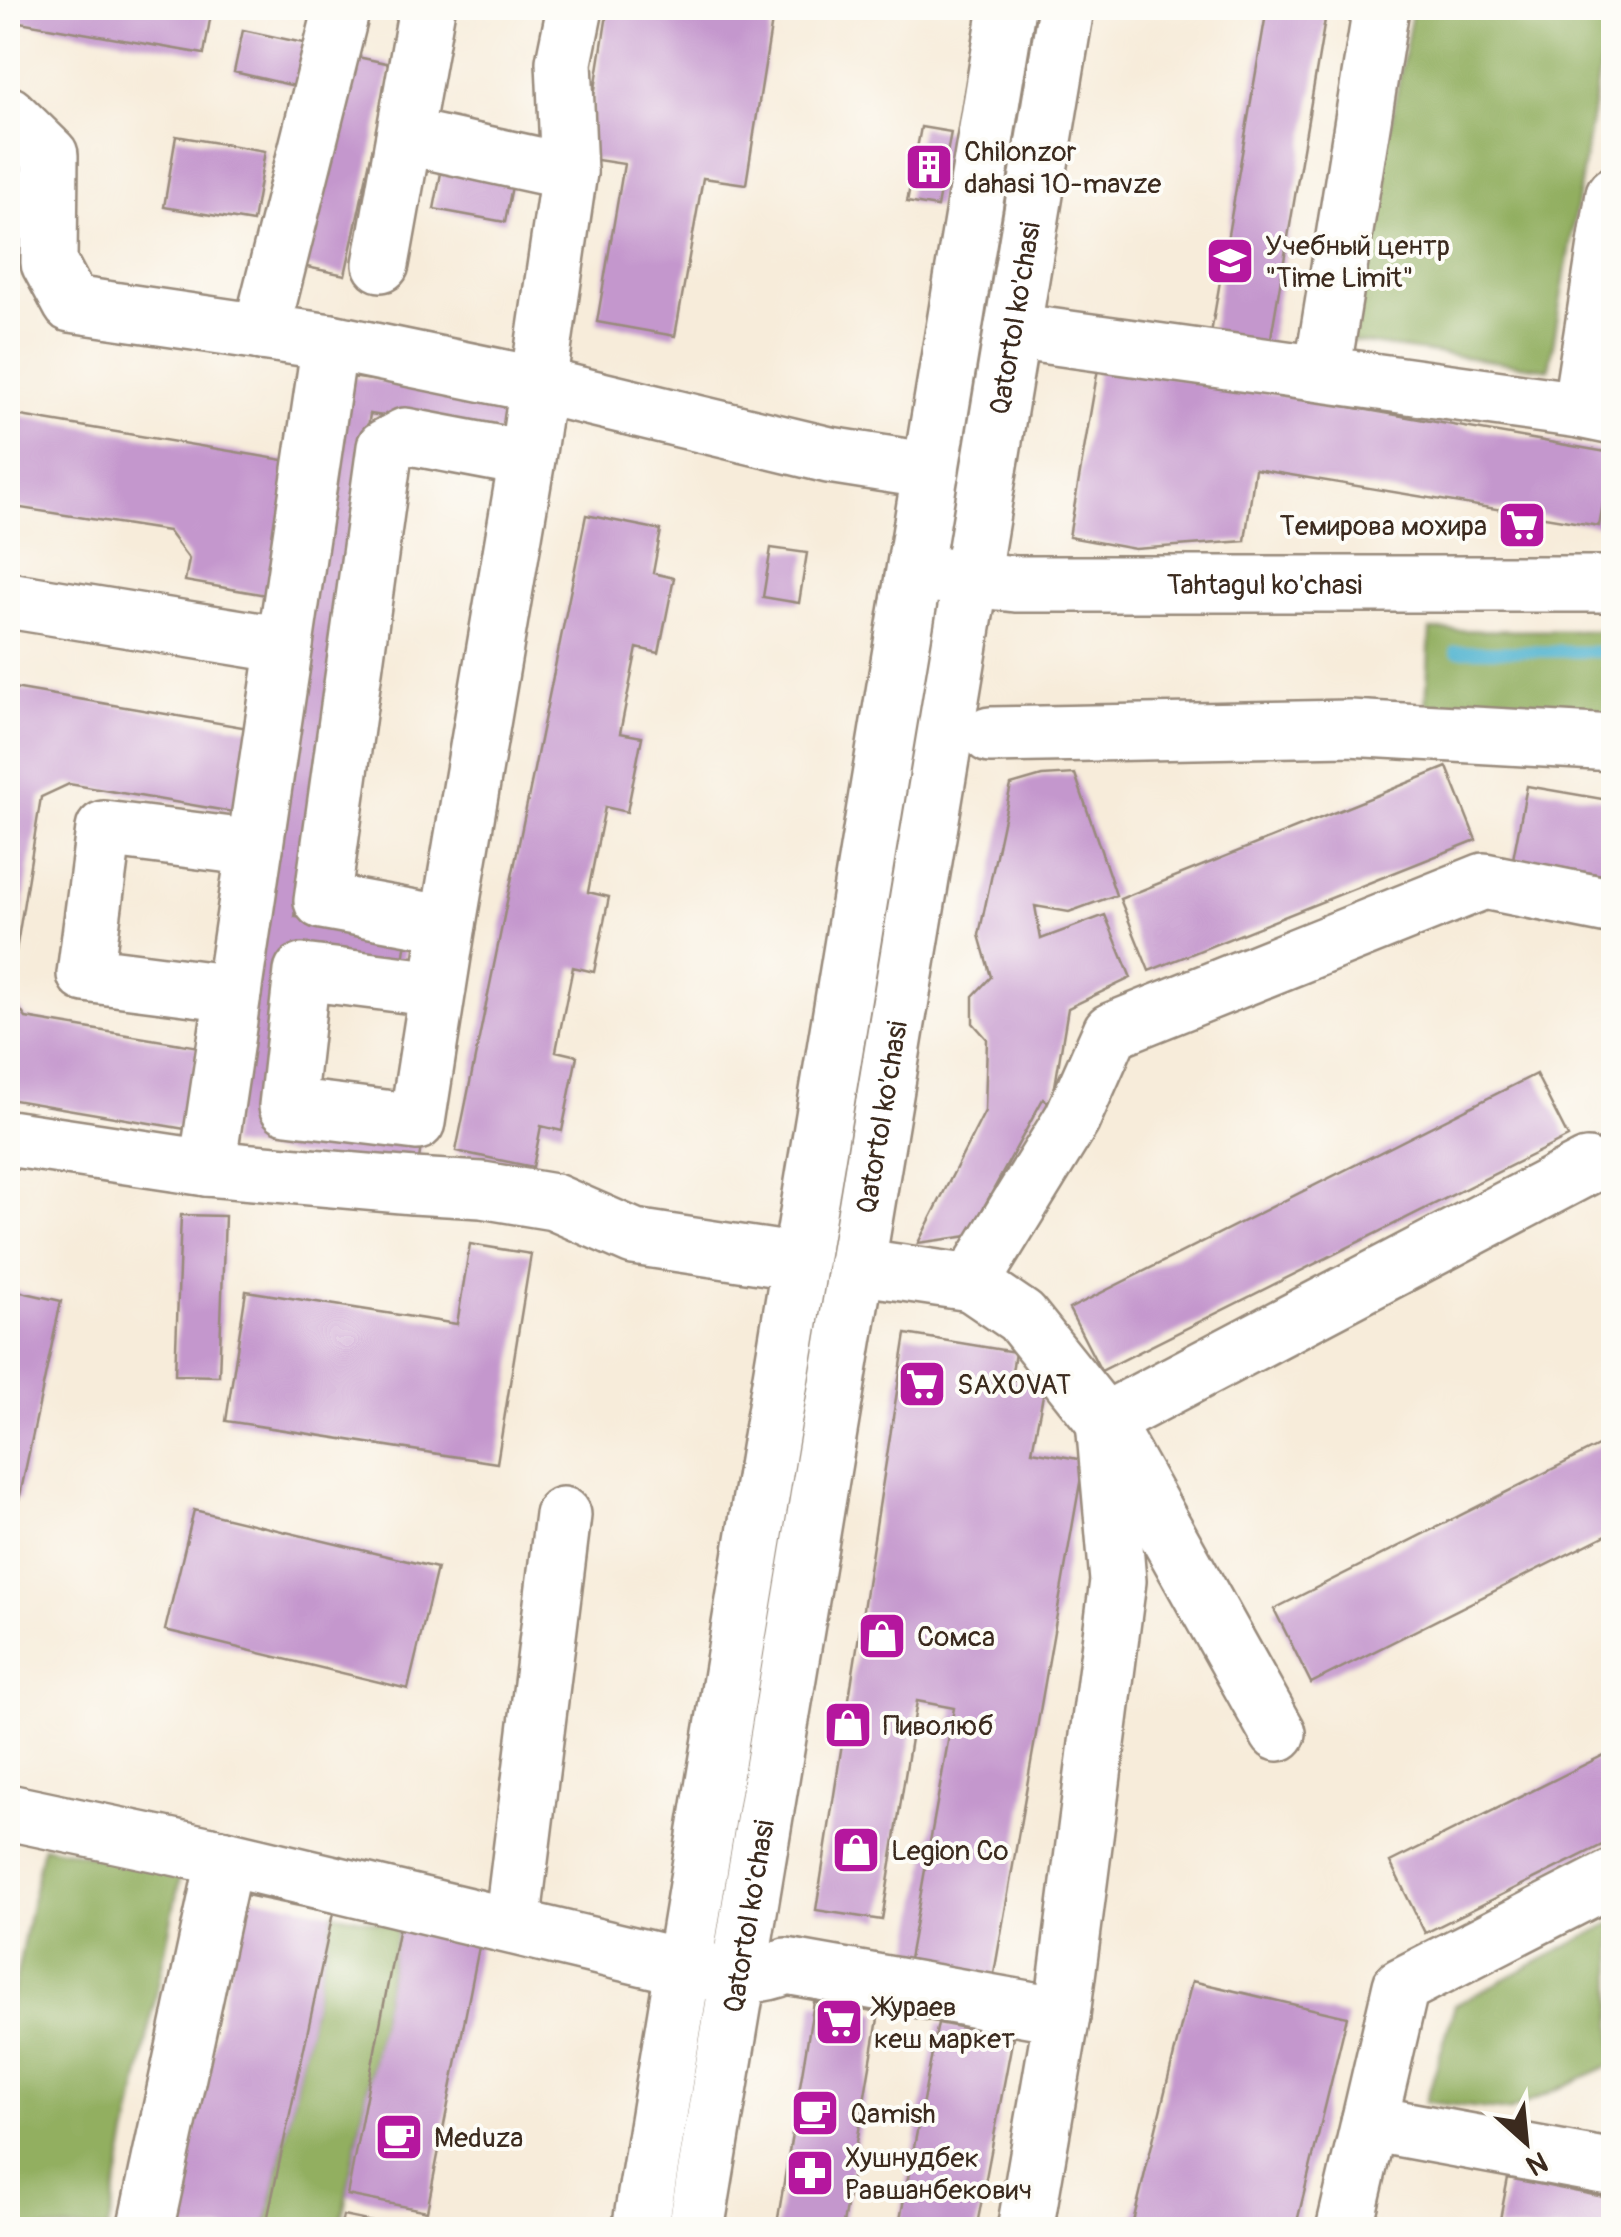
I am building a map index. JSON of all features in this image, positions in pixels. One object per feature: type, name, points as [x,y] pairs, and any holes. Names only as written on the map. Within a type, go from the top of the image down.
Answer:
[{"type":"main road","points":[[261,332],[342,8]]},
{"type":"main road","points":[[380,264],[427,8]]},
{"type":"main road","points":[[438,989],[528,459],[569,172],[564,62],[575,8]]},
{"type":"main road","name":"Qatortol ko'chasi","points":[[640,2230],[1007,8]]},
{"type":"main road","name":"Qatortol ko'chasi","points":[[696,2230],[1066,8]]},
{"type":"main road","points":[[1322,373],[1381,8]]},
{"type":"main road","points":[[8,114],[50,155],[49,263],[71,304],[330,342],[538,385],[829,454],[930,471]]},
{"type":"main road","points":[[404,136],[569,172]]},
{"type":"main road","points":[[1012,331],[1597,414],[1614,194]]},
{"type":"main road","points":[[207,1168],[330,342]]},
{"type":"main road","points":[[448,924],[322,901],[385,447],[405,436],[528,459]]},
{"type":"main road","name":"Tahtagul ko'chasi","points":[[914,572],[1016,584],[1614,584]]},
{"type":"main road","points":[[8,600],[285,645]]},
{"type":"main road","points":[[990,735],[1350,728],[1614,743]]},
{"type":"main road","points":[[234,993],[85,974],[104,829],[255,848]]},
{"type":"main road","points":[[971,1283],[1072,1119],[1111,1031],[1484,881],[1614,907]]},
{"type":"main road","points":[[8,1138],[207,1168],[482,1190],[554,1202],[634,1237],[800,1262]]},
{"type":"main road","points":[[1104,1422],[1587,1167]]},
{"type":"main road","points":[[856,1266],[971,1283],[1021,1317],[1104,1422],[1278,1733]]},
{"type":"main road","points":[[1026,2230],[1062,2015],[1118,1581],[1104,1422]]},
{"type":"main road","points":[[512,1925],[563,1515]]},
{"type":"main road","points":[[10,1824],[225,1858],[684,1967],[738,1976],[766,1975],[786,1966],[1062,2015]]},
{"type":"main road","points":[[145,2230],[225,1858]]},
{"type":"main road","points":[[1344,2230],[1401,1986],[1614,1878]]},
{"type":"main road","points":[[1369,2123],[1614,2168]]},
{"type":"green space","points":[[1413,8],[1610,8],[1549,369],[1349,341]]},
{"type":"green space","points":[[1430,630],[1613,631],[1613,719],[1426,708]]},
{"type":"green space","points":[[43,1846],[181,1873],[108,2229],[8,2230],[8,2017]]},
{"type":"green space","points":[[333,1913],[399,1926],[340,2229],[265,2230]]},
{"type":"green space","points":[[1613,1922],[1613,2064],[1509,2111],[1426,2102],[1455,2005]]},
{"type":"building","points":[[8,8],[212,8],[204,54],[8,20]]},
{"type":"building","points":[[608,8],[774,8],[746,184],[703,178],[675,336],[597,322],[624,164],[584,158]]},
{"type":"building","points":[[1267,8],[1327,8],[1268,355],[1209,345]]},
{"type":"building","points":[[243,30],[308,44],[299,87],[234,72]]},
{"type":"building","points":[[348,55],[391,64],[345,275],[302,266]]},
{"type":"building","name":"Chilonzor dahasi 10-mavze","points":[[921,127],[951,132],[937,207],[907,202]]},
{"type":"building","points":[[176,136],[265,151],[253,222],[164,207]]},
{"type":"building","points":[[442,168],[513,181],[505,222],[434,209]]},
{"type":"building","points":[[1099,363],[1612,453],[1599,526],[1255,469],[1245,541],[1135,549],[1069,537]]},
{"type":"building","points":[[344,376],[509,400],[504,434],[370,414],[295,917],[407,933],[402,969],[291,953],[267,1117],[422,1139],[417,1173],[229,1145]]},
{"type":"building","points":[[9,414],[295,462],[272,596],[185,581],[189,559],[168,531],[8,506]]},
{"type":"building","points":[[586,515],[661,530],[653,573],[674,578],[659,653],[637,648],[620,733],[642,737],[627,812],[605,807],[588,892],[609,897],[594,972],[573,967],[556,1051],[577,1056],[562,1131],[541,1126],[533,1167],[456,1151]]},
{"type":"building","points":[[771,548],[807,553],[799,603],[763,597]]},
{"type":"building","points":[[8,687],[254,729],[239,813],[69,784],[41,797],[9,994],[26,1018],[199,1047],[185,1129],[8,1099]]},
{"type":"building","points":[[1447,767],[1476,840],[1149,971],[1120,899]]},
{"type":"building","points":[[1075,774],[1116,895],[1069,912],[1035,906],[1041,939],[1105,915],[1131,978],[1068,1008],[1052,1104],[1043,1099],[968,1236],[918,1243],[985,1111],[987,1039],[973,1023],[973,996],[991,977],[979,935],[1011,785],[1042,776]]},
{"type":"building","points":[[1527,786],[1614,801],[1614,877],[1513,859]]},
{"type":"building","points":[[1536,1074],[1568,1137],[1101,1371],[1069,1309]]},
{"type":"building","points":[[181,1215],[225,1216],[219,1376],[175,1375]]},
{"type":"building","points":[[470,1244],[531,1254],[497,1463],[226,1421],[246,1291],[457,1324]]},
{"type":"building","points":[[8,1289],[61,1301],[19,1500],[8,1497]]},
{"type":"building","points":[[906,1334],[1015,1352],[1011,1379],[1045,1385],[1032,1451],[1084,1460],[991,1991],[906,1976],[954,1708],[917,1701],[882,1920],[816,1910]]},
{"type":"building","points":[[1614,1438],[1614,1531],[1311,1683],[1274,1609]]},
{"type":"building","points":[[194,1510],[437,1568],[408,1689],[165,1630]]},
{"type":"building","points":[[1614,1750],[1614,1839],[1425,1933],[1390,1862]]},
{"type":"building","points":[[246,1895],[333,1913],[265,2230],[173,2230]]},
{"type":"building","points":[[399,1926],[480,1942],[427,2211],[347,2195]]},
{"type":"building","points":[[1192,1981],[1347,2017],[1295,2230],[1131,2230]]},
{"type":"building","points":[[814,2002],[879,2013],[842,2230],[776,2230]]},
{"type":"building","points":[[938,2023],[1013,2037],[976,2230],[898,2230]]},
{"type":"building","points":[[1508,2178],[1614,2199],[1614,2230],[1498,2230]]},
{"type":"building","points":[[343,2216],[401,2228],[401,2230],[340,2230]]},
{"type":"waterway","points":[[1456,651],[1614,652]]},
{"type":"place","name":"Chilonzor dahasi 10-mavze","points":[[929,167]]},
{"type":"place","name":"Учебный центр \"Time Limit\"","points":[[1230,261]]},
{"type":"place","name":"Темирова мохира","points":[[1522,525]]},
{"type":"place","name":"SAXOVAT","points":[[922,1384]]},
{"type":"place","name":"Сомса","points":[[882,1636]]},
{"type":"place","name":"Пиволюб","points":[[848,1725]]},
{"type":"place","name":"Legion Co","points":[[856,1850]]},
{"type":"place","name":"Жураев кеш маркет","points":[[839,2022]]},
{"type":"place","name":"Qamish","points":[[815,2113]]},
{"type":"place","name":"Meduza","points":[[399,2137]]},
{"type":"place","name":"Хушнудбек Равшанбекович","points":[[810,2173]]}]
